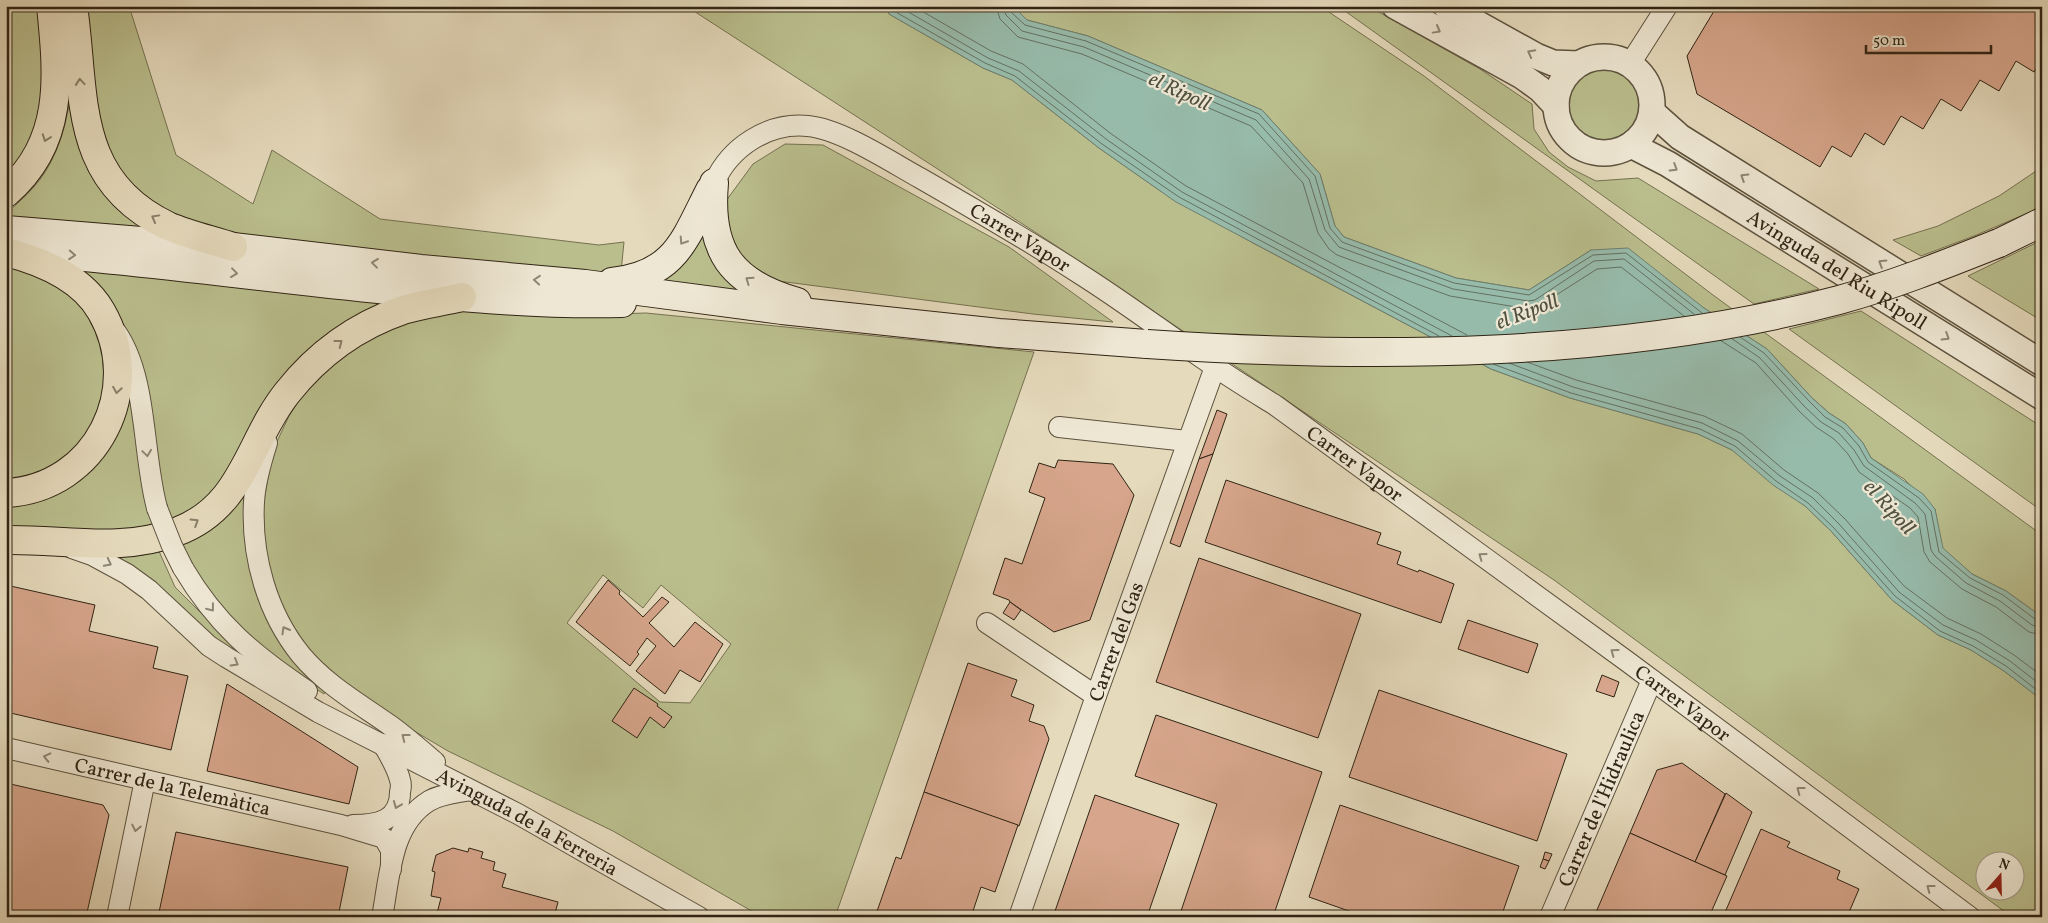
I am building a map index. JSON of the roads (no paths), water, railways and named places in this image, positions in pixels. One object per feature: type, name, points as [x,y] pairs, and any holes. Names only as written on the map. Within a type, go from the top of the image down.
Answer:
[{"type":"highway","points":[[6,193],[26,175],[34,164],[46,140],[50,126],[56,91],[51,6]]},
{"type":"highway","points":[[73,6],[84,113],[94,149],[110,179],[121,193],[150,216],[185,232],[233,247]]},
{"type":"highway","points":[[6,251],[48,266],[82,290],[100,310],[109,328],[118,362],[116,393],[108,423],[92,449],[66,474],[50,483],[32,489],[6,493]]},
{"type":"highway","points":[[6,540],[90,545],[132,543],[156,539],[194,523],[219,504],[232,490],[273,414],[286,394],[324,355],[362,327],[404,310],[462,297]]},
{"type":"main road","points":[[585,284],[635,278],[658,268],[676,252],[714,183]]},
{"type":"main road","points":[[714,183],[712,204],[716,236],[720,249],[737,272],[770,293],[795,302],[861,318]]},
{"type":"main road","points":[[6,230],[233,247],[421,269],[585,284],[706,302],[1072,339],[1245,349],[1444,351],[1533,347],[1618,339],[1750,320],[1840,300],[1925,273],[1999,243],[2042,222]]},
{"type":"main road","points":[[6,251],[84,256],[462,297],[584,304],[706,302]]},
{"type":"street","points":[[1395,6],[1522,76],[1540,89],[1556,106]]},
{"type":"street","points":[[1446,6],[1536,56],[1553,63],[1578,64]]},
{"type":"street","points":[[1630,64],[1667,6]]},
{"type":"street","points":[[1604,57],[1617,59],[1630,64],[1640,73],[1648,85],[1652,98],[1652,112],[1645,130],[1631,145],[1610,152],[1589,151],[1576,144],[1566,134],[1559,121],[1556,106],[1557,94],[1568,72],[1578,64],[1590,59],[1604,57]]},
{"type":"street","name":"Avinguda del Riu Ripoll","points":[[1652,112],[1680,138],[2042,363]]},
{"type":"street","name":"Carrer Vapor","points":[[714,183],[726,162],[737,150],[763,133],[792,125],[810,126],[833,133],[893,163],[1065,264],[1215,367],[1275,405],[1652,680],[1970,917]]},
{"type":"street","name":"Avinguda del Riu Ripoll","points":[[1631,145],[1668,164],[2042,397]]},
{"type":"street","points":[[100,310],[125,344],[131,359],[138,389],[150,477],[158,508],[172,546],[183,568],[210,608],[247,648],[265,663],[324,701],[353,728]]},
{"type":"street","name":"Carrer del Gas","points":[[1019,917],[1096,696],[1215,367]]},
{"type":"street","points":[[303,375],[276,421],[256,483],[254,540],[257,560],[268,597],[297,649],[320,673],[342,693],[391,726],[470,790]]},
{"type":"street","points":[[1059,427],[1188,441]]},
{"type":"street","points":[[46,542],[92,555],[127,574],[149,590],[193,632],[220,654],[318,712],[353,728]]},
{"type":"street","points":[[988,623],[1096,696]]},
{"type":"street","name":"Carrer de l'Hidraulica","points":[[1550,917],[1652,680]]},
{"type":"street","name":"Avinguda de la Ferreria","points":[[353,728],[518,814],[699,917]]},
{"type":"street","points":[[340,825],[369,825],[382,821],[392,816],[400,802],[401,781],[383,744]]},
{"type":"street","name":"Carrer de la Telemàtica","points":[[6,748],[340,825]]},
{"type":"street","points":[[117,917],[145,780]]},
{"type":"street","points":[[382,917],[397,838],[408,820],[429,801],[441,796],[470,790]]},
{"type":"street","points":[[340,825],[384,838],[391,850],[391,869]]},
{"type":"water","name":"el Ripoll","points":[[886,6],[1013,6],[1027,20],[1088,36],[1262,110],[1320,174],[1335,226],[1344,237],[1456,278],[1529,290],[1591,250],[1628,248],[1704,308],[1767,349],[1812,398],[1829,413],[1846,424],[1863,443],[1871,458],[1923,494],[1935,509],[1943,548],[1972,574],[2006,591],[2042,617],[2042,700],[2004,671],[1971,650],[1938,635],[1892,600],[1831,531],[1805,506],[1773,485],[1732,450],[1698,434],[1570,398],[1491,369],[1176,202],[1099,148],[1012,80],[983,68],[889,14]]}]
